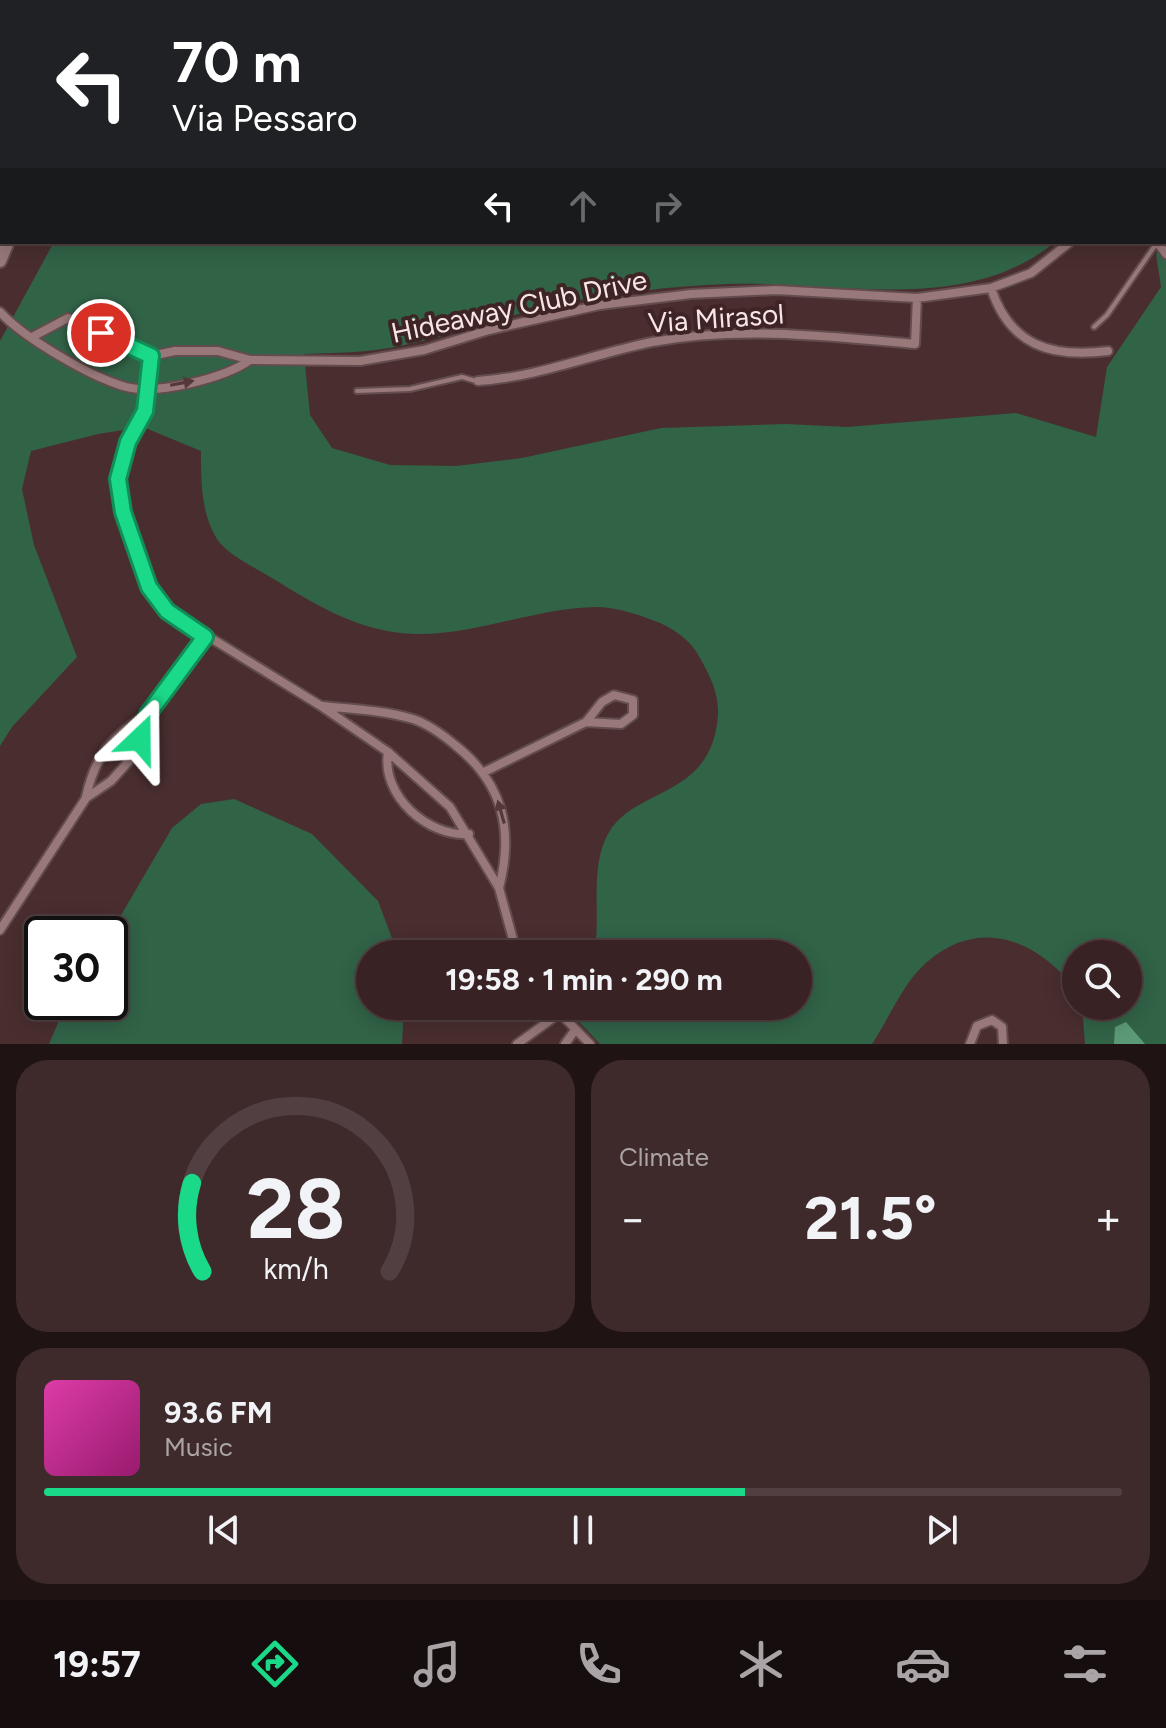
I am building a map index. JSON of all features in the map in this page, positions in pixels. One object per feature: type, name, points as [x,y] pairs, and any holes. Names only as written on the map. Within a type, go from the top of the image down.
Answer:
[{"type":"street","name":"Hideaway Club Drive","points":[[151,356],[175,351],[218,351],[250,360],[360,361],[424,350],[489,330],[600,305],[691,294],[776,290],[917,298],[991,288],[1031,273],[1067,244]]},
{"type":"street","points":[[991,288],[1010,328],[1025,339],[1051,350],[1081,354],[1108,351]]},
{"type":"street","name":"Via Mirasol","points":[[478,381],[519,378],[654,342],[740,333],[814,334],[915,344],[917,298]]},
{"type":"street","name":"Hideaway Club Drive","points":[[0,312],[32,337],[91,371],[128,387],[205,379],[239,368],[250,360]]},
{"type":"street","points":[[32,337],[68,318],[151,356],[145,411],[128,442],[118,479],[123,512],[149,587],[167,611],[321,706],[388,752],[450,807],[499,888],[513,940]]},
{"type":"street","name":"Hideaway Club Drive","points":[[0,323],[15,326]]},
{"type":"street","points":[[86,798],[111,781],[129,761],[148,714],[205,637]]},
{"type":"street","points":[[484,772],[586,722],[614,695],[633,700],[633,715],[621,724],[586,722]]},
{"type":"street","points":[[321,706],[381,712],[417,720],[445,737],[484,772],[498,801],[506,830],[507,858],[499,888]]},
{"type":"street","points":[[0,930],[86,798],[92,771],[105,745],[123,728],[148,714]]},
{"type":"street","points":[[388,752],[386,765],[394,788],[411,812],[434,828],[453,835],[469,834]]},
{"type":"street","points":[[517,1044],[545,1020]]},
{"type":"street","points":[[566,1020],[590,1044]]},
{"type":"street","points":[[970,1044],[977,1026],[992,1020],[1002,1027],[1003,1044]]},
{"type":"street","points":[[565,1044],[575,1030]]},
{"type":"lane","points":[[1094,327],[1107,315],[1157,244]]},
{"type":"lane","points":[[357,391],[410,389],[462,377],[478,381]]},
{"type":"shaded area","points":[[53,244],[1050,246],[1015,267],[976,280],[936,287],[894,289],[727,284],[664,288],[558,304],[390,348],[304,354],[310,415],[332,448],[390,465],[456,466],[522,458],[661,428],[786,424],[847,427],[1016,413],[1096,437],[1107,367],[1161,287],[1156,254],[1161,244],[1166,244],[1166,1044],[1085,1044],[1083,1020],[1142,1020],[1142,940],[1062,940],[1062,974],[1026,947],[987,937],[967,940],[947,948],[927,962],[903,990],[872,1044],[600,1044],[577,1020],[812,1020],[812,940],[596,940],[599,859],[608,834],[635,807],[687,777],[702,763],[713,743],[718,715],[717,699],[710,678],[692,646],[662,624],[633,613],[603,607],[573,608],[461,630],[416,634],[378,629],[343,617],[310,601],[222,545],[212,529],[205,508],[201,451],[143,427],[98,434],[31,451],[22,489],[34,545],[77,657],[12,727],[0,746],[0,341]]},
{"type":"shaded area","points":[[234,799],[312,834],[378,901],[393,940],[356,940],[356,1020],[403,1020],[402,1044],[49,1044],[59,1020],[128,1020],[128,916],[121,916],[172,828],[201,804]]},
{"type":"shaded area","points":[[1126,1022],[1145,1044],[1114,1044],[1115,1027]]},
{"type":"route","points":[[101,333],[138,353],[151,356],[145,411],[128,442],[118,479],[123,512],[149,587],[167,611],[205,637],[148,714],[140,739]]}]
